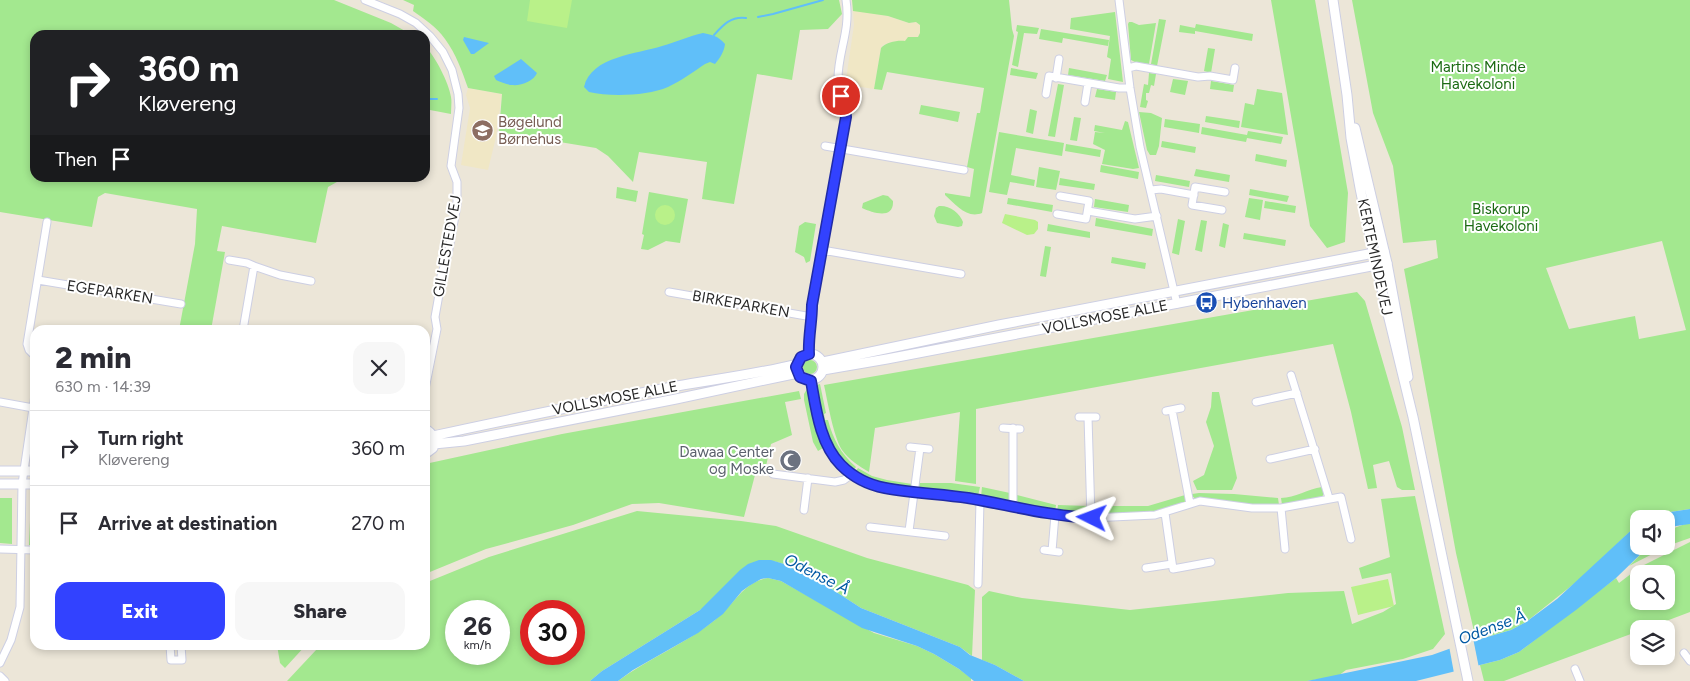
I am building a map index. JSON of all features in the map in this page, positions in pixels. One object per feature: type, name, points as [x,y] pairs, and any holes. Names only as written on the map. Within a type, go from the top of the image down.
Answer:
[{"type":"street","name":"GILLESTEDVEJ","points":[[365,0],[400,14],[416,23],[424,30]]},
{"type":"street","points":[[809,354],[808,345],[812,305],[846,111],[839,88],[838,77],[848,23],[846,0]]},
{"type":"street","points":[[1119,0],[1130,88],[1140,147],[1177,304]]},
{"type":"street","name":"KERTEMINDEVEJ","points":[[1333,0],[1347,95],[1351,138],[1373,252],[1413,417],[1468,678]]},
{"type":"street","name":"GILLESTEDVEJ","points":[[430,36],[443,52],[452,70],[458,94],[459,108],[451,166],[457,182],[458,205],[448,254],[441,276],[435,317],[437,329],[430,363]]},
{"type":"street","points":[[1056,78],[1059,59]]},
{"type":"street","points":[[1128,68],[1136,66],[1198,77],[1210,76],[1233,80],[1235,68]]},
{"type":"street","points":[[1046,94],[1049,76],[1119,88],[1130,88]]},
{"type":"street","points":[[1085,102],[1088,83]]},
{"type":"street","name":"KERTEMINDEVEJ","points":[[1347,95],[1387,263],[1402,338],[1413,417]]},
{"type":"street","points":[[825,146],[964,170]]},
{"type":"street","points":[[1222,210],[1192,205],[1195,187],[1225,192]]},
{"type":"street","points":[[1151,190],[1161,189],[1194,194]]},
{"type":"street","points":[[1057,214],[1086,219],[1088,211],[1089,201],[1060,196]]},
{"type":"street","points":[[1088,211],[1135,219],[1157,216]]},
{"type":"street","points":[[30,325],[47,222]]},
{"type":"street","points":[[822,250],[961,274]]},
{"type":"street","name":"VOLLSMOSE ALLE","points":[[823,366],[964,332],[1384,251]]},
{"type":"street","points":[[229,260],[247,263],[280,276],[312,281]]},
{"type":"street","name":"VOLLSMOSE ALLE","points":[[823,366],[887,359],[1387,263]]},
{"type":"street","points":[[244,325],[254,266]]},
{"type":"street","name":"EGEPARKEN","points":[[38,280],[182,304]]},
{"type":"street","name":"BIRKEPARKEN","points":[[669,292],[812,316]]},
{"type":"street","points":[[30,327],[27,344],[30,351]]},
{"type":"street","points":[[809,354],[817,356],[823,366],[820,377],[811,381],[804,379],[798,373],[797,364],[801,357],[809,354]]},
{"type":"street","name":"VOLLSMOSE ALLE","points":[[434,440],[506,420],[797,364]]},
{"type":"street","name":"VOLLSMOSE ALLE","points":[[434,440],[464,441],[676,400],[798,373]]},
{"type":"street","points":[[1291,375],[1329,498]]},
{"type":"street","points":[[811,381],[817,414],[830,451],[840,464],[852,474],[866,482],[884,488],[980,500],[1055,515],[1092,518],[1143,517],[1165,513],[1200,502],[1252,508],[1281,508],[1341,497],[1351,540]]},
{"type":"street","points":[[1256,402],[1297,393]]},
{"type":"street","points":[[0,402],[30,407]]},
{"type":"street","points":[[1181,408],[1169,410],[1190,504]]},
{"type":"street","points":[[1079,417],[1096,417]]},
{"type":"street","points":[[1088,417],[1092,518]]},
{"type":"street","points":[[1003,428],[1016,429],[1013,506]]},
{"type":"street","points":[[0,663],[11,640],[20,608],[22,484],[30,429]]},
{"type":"street","points":[[430,436],[434,440],[430,452]]},
{"type":"street","points":[[910,447],[929,450]]},
{"type":"street","points":[[909,531],[920,448]]},
{"type":"street","points":[[1270,459],[1315,449]]},
{"type":"street","points":[[0,471],[30,471]]},
{"type":"street","points":[[773,474],[836,482],[844,480],[852,474]]},
{"type":"street","points":[[804,510],[808,478]]},
{"type":"street","points":[[0,484],[30,484]]},
{"type":"street","points":[[978,584],[980,500]]},
{"type":"street","points":[[1281,508],[1285,549]]},
{"type":"street","points":[[1165,513],[1173,569],[1211,562]]},
{"type":"street","points":[[1052,551],[1055,515]]},
{"type":"street","points":[[870,527],[945,536]]},
{"type":"street","points":[[0,549],[30,550]]},
{"type":"street","points":[[1146,568],[1172,564]]},
{"type":"street","points":[[170,650],[171,660],[182,660],[182,650]]},
{"type":"street","points":[[1684,653],[1690,661]]},
{"type":"street","points":[[1575,670],[1580,681]]},
{"type":"street","points":[[0,676],[5,681]]},
{"type":"shaded area","points":[[853,11],[888,16],[909,23],[916,22],[920,25],[918,37],[883,45],[874,89],[845,86],[854,25]]},
{"type":"shaded area","name":"Bøgelund Børnehus","points":[[468,88],[502,94],[496,137],[488,170],[461,165],[470,108],[466,95]]},
{"type":"green space","points":[[0,0],[334,0],[391,23],[403,30],[30,30],[30,182],[337,182],[328,187],[316,243],[222,226],[217,251],[225,252],[212,325],[180,325],[195,244],[197,209],[105,193],[98,197],[92,227],[0,212]]},
{"type":"green space","points":[[403,0],[839,0],[842,14],[828,29],[800,30],[792,80],[757,74],[734,204],[702,199],[707,162],[639,152],[633,182],[608,156],[596,148],[499,132],[502,94],[468,88],[456,57],[445,39],[434,27],[413,11],[414,5]]},
{"type":"green space","points":[[530,0],[572,0],[567,28],[527,21]]},
{"type":"green space","points":[[852,0],[1009,0],[1014,36],[982,213],[967,213],[953,203],[945,193],[970,197],[974,169],[967,167],[977,113],[980,113],[984,88],[887,72],[882,90],[874,89],[881,48],[892,42],[905,41],[908,37],[918,37],[920,25],[916,22],[909,23],[888,16],[853,11]]},
{"type":"green space","points":[[1271,0],[1315,0],[1348,193],[1345,242],[1327,248],[1310,226]]},
{"type":"green space","points":[[1352,0],[1690,0],[1690,509],[1675,511],[1630,510],[1630,532],[1580,579],[1526,622],[1511,630],[1476,640],[1456,553],[1404,269],[1438,258],[1436,240],[1403,243],[1393,166],[1373,113]],"holes":[[[1662,241],[1686,330],[1639,339],[1635,316],[1569,329],[1546,268]]]},
{"type":"green space","points":[[1115,12],[1123,82],[1108,79],[1111,59],[1107,57],[1110,36],[1070,29],[1071,18]]},
{"type":"green space","points":[[1159,19],[1166,20],[1157,66],[1151,64]]},
{"type":"green space","points":[[1129,22],[1139,25],[1156,23],[1149,64],[1131,60]]},
{"type":"green space","points":[[1196,24],[1253,34],[1252,41],[1195,31],[1195,34],[1179,32],[1180,25],[1195,28]]},
{"type":"green space","points":[[1017,25],[1039,28],[1037,34],[1024,33],[1018,67],[1012,65],[1018,32],[1016,31]]},
{"type":"green space","points":[[1041,29],[1109,40],[1108,46],[1063,38],[1062,43],[1039,39]]},
{"type":"green space","points":[[1208,48],[1215,49],[1211,73],[1204,71]]},
{"type":"green space","points":[[430,52],[445,77],[450,91],[451,114],[430,110]]},
{"type":"green space","points":[[1011,68],[1038,73],[1036,79],[1010,75]]},
{"type":"green space","points":[[1069,68],[1107,75],[1105,81],[1068,75]]},
{"type":"green space","points":[[1149,73],[1156,74],[1154,86],[1151,85],[1149,93],[1146,93],[1146,100],[1148,101],[1146,108],[1140,107],[1144,84],[1148,85]]},
{"type":"green space","points":[[1173,79],[1188,81],[1185,95],[1170,92]]},
{"type":"green space","points":[[1211,81],[1234,85],[1233,92],[1210,89]]},
{"type":"green space","points":[[1058,84],[1064,85],[1055,137],[1048,136]]},
{"type":"green space","points":[[1097,89],[1116,92],[1115,100],[1095,97]]},
{"type":"green space","points":[[1257,89],[1282,93],[1288,135],[1241,127],[1245,103],[1254,105]]},
{"type":"green space","points":[[921,105],[960,112],[958,122],[919,114]]},
{"type":"green space","points":[[1030,109],[1037,111],[1033,134],[1026,132]]},
{"type":"green space","points":[[1139,112],[1151,113],[1162,118],[1159,146],[1156,155],[1150,155],[1147,150]]},
{"type":"green space","points":[[1206,116],[1240,121],[1239,128],[1205,122]]},
{"type":"green space","points":[[1074,117],[1081,118],[1077,141],[1070,140]]},
{"type":"green space","points":[[1165,119],[1200,124],[1199,133],[1164,127]]},
{"type":"green space","points":[[1125,121],[1128,122],[1139,168],[1133,169],[1102,164],[1105,150],[1093,144],[1095,132],[1105,133],[1094,131],[1095,125],[1122,130]]},
{"type":"green space","points":[[1202,127],[1247,135],[1248,131],[1283,137],[1281,144],[1247,138],[1246,142],[1201,134]]},
{"type":"green space","points":[[999,132],[1064,143],[1062,156],[1016,148],[1011,175],[1035,180],[1034,186],[1010,182],[1007,195],[989,192]]},
{"type":"green space","points":[[1162,141],[1196,147],[1195,153],[1161,147]]},
{"type":"green space","points":[[1066,144],[1101,150],[1100,157],[1065,151]]},
{"type":"green space","points":[[1256,154],[1287,160],[1286,167],[1255,161]]},
{"type":"green space","points":[[1101,165],[1139,172],[1138,179],[1100,172]]},
{"type":"green space","points":[[1039,167],[1060,171],[1056,190],[1036,187]]},
{"type":"green space","points":[[1196,169],[1230,175],[1229,182],[1194,176]]},
{"type":"green space","points":[[1156,175],[1190,181],[1189,187],[1155,181]]},
{"type":"green space","points":[[1060,178],[1095,184],[1094,190],[1059,185]]},
{"type":"green space","points":[[617,187],[638,191],[636,202],[616,198]]},
{"type":"green space","points":[[1250,189],[1289,196],[1287,202],[1249,195]]},
{"type":"green space","points":[[649,192],[688,199],[680,243],[666,241],[648,250],[641,249]]},
{"type":"green space","points":[[883,195],[888,196],[893,201],[890,211],[887,213],[872,212],[862,208],[863,203]]},
{"type":"green space","points":[[1008,198],[1053,205],[1052,212],[1007,204]]},
{"type":"green space","points":[[1249,198],[1263,200],[1260,220],[1245,217]]},
{"type":"green space","points":[[1095,199],[1129,205],[1128,212],[1094,207]]},
{"type":"green space","points":[[1265,201],[1296,206],[1295,213],[1264,208]]},
{"type":"green space","points":[[661,205],[669,205],[675,211],[675,219],[669,225],[661,225],[655,219],[655,211]]},
{"type":"green space","points":[[939,206],[950,208],[957,213],[962,219],[962,226],[937,223],[934,216],[936,208]]},
{"type":"green space","points":[[1005,214],[1035,220],[1038,222],[1038,229],[1034,234],[1027,235],[1002,223]]},
{"type":"green space","points":[[1096,218],[1153,229],[1152,236],[1095,226]]},
{"type":"green space","points":[[1178,219],[1185,221],[1179,255],[1172,253]]},
{"type":"green space","points":[[1201,220],[1207,221],[1202,252],[1195,250]]},
{"type":"green space","points":[[805,222],[816,224],[810,261],[806,263],[804,257],[795,252],[799,226]]},
{"type":"green space","points":[[1223,223],[1229,225],[1225,248],[1219,246]]},
{"type":"green space","points":[[1048,224],[1090,232],[1090,238],[1047,231]]},
{"type":"green space","points":[[1244,233],[1286,240],[1285,246],[1243,239]]},
{"type":"green space","points":[[1045,246],[1051,247],[1046,277],[1040,276]]},
{"type":"green space","points":[[1112,257],[1146,263],[1145,269],[1111,263]]},
{"type":"green space","points":[[1357,292],[1365,301],[1402,427],[1415,490],[1402,490],[1397,487],[1389,461],[1373,465],[1377,488],[1368,489],[1351,412],[1333,344],[976,409],[976,484],[955,481],[960,412],[875,428],[869,472],[845,454],[833,428],[824,385]]},
{"type":"green space","points":[[807,360],[813,360],[817,367],[813,374],[807,374],[803,370],[803,364]]},
{"type":"green space","points":[[820,384],[826,413],[824,414],[825,420],[828,420],[832,434],[842,451],[856,467],[853,471],[838,454],[828,434],[817,391],[817,385]]},
{"type":"green space","points":[[807,389],[818,436],[823,448],[818,451],[813,442],[804,400],[804,394]]},
{"type":"green space","points":[[799,391],[801,399],[785,402],[792,435],[771,444],[766,466],[755,475],[744,517],[659,503],[632,504],[573,525],[486,549],[430,572],[430,463],[562,434]]},
{"type":"green space","points":[[1212,392],[1219,392],[1237,478],[1232,490],[1197,490],[1193,481],[1204,475],[1214,446],[1206,422],[1211,407]]},
{"type":"green space","points":[[858,468],[872,476],[912,484],[912,486],[909,488],[877,482],[855,472]]},
{"type":"green space","points":[[918,483],[951,483],[980,487],[978,496],[920,490]]},
{"type":"green space","points":[[982,487],[1010,493],[1010,500],[1007,502],[981,497]]},
{"type":"green space","points":[[1322,487],[1324,493],[1322,497],[1282,505],[1281,498],[1291,497]]},
{"type":"green space","points":[[1192,494],[1278,498],[1279,505],[1260,506],[1231,503],[1207,498],[1196,499],[1192,496]]},
{"type":"green space","points":[[1017,495],[1056,505],[1055,512],[1019,505],[1016,502]]},
{"type":"green space","points":[[1185,495],[1184,503],[1154,513],[1101,515],[1095,512],[1095,506],[1148,506]]},
{"type":"green space","points":[[1415,496],[1445,634],[1433,649],[1403,659],[1346,670],[1338,676],[1307,681],[1024,681],[982,660],[982,597],[989,591],[1022,598],[1130,610],[1288,593],[1344,591],[1352,624],[1383,612],[1396,604],[1391,573],[1362,579],[1359,568],[1390,557],[1381,499]]},
{"type":"green space","points":[[0,498],[12,498],[12,544],[0,543]]},
{"type":"green space","points":[[1058,505],[1089,506],[1089,511],[1086,514],[1057,512]]},
{"type":"green space","points":[[637,511],[776,526],[867,558],[968,585],[975,590],[972,656],[960,647],[861,608],[827,586],[784,564],[773,561],[700,610],[602,671],[590,681],[287,681],[316,650],[430,650],[430,581],[489,557]]},
{"type":"green space","points":[[1690,524],[1690,538],[1675,543],[1675,528]]},
{"type":"green space","points":[[1690,542],[1690,612],[1669,620],[1630,620],[1630,634],[1504,681],[1484,681],[1480,665],[1500,660],[1519,652],[1616,578],[1619,583],[1630,575],[1630,610],[1675,610],[1675,565],[1644,565],[1664,555],[1675,555],[1675,550]]},
{"type":"green space","points":[[1640,555],[1650,555],[1631,565]]},
{"type":"green space","points":[[768,578],[781,581],[874,633],[917,646],[934,654],[959,669],[971,678],[971,681],[618,681],[703,629],[722,614],[745,589],[759,580]]},
{"type":"green space","points":[[1388,579],[1394,606],[1358,615],[1351,587]]},
{"type":"green space","points":[[278,650],[301,650],[285,668],[280,663]]},
{"type":"water","points":[[703,33],[715,36],[725,44],[720,57],[715,64],[710,62],[705,64],[668,87],[639,94],[618,95],[589,92],[584,87],[588,77],[605,63],[629,54]]},
{"type":"water","points":[[464,37],[489,43],[474,54],[471,54],[463,40]]},
{"type":"water","points":[[521,59],[537,73],[533,78],[523,84],[516,85],[496,80],[494,76]]},
{"type":"water","points":[[1690,509],[1690,524],[1675,526],[1675,511]]},
{"type":"water","points":[[1630,531],[1630,555],[1640,555],[1616,578],[1519,652],[1500,660],[1416,681],[1307,681],[1432,655],[1511,630],[1526,622],[1557,599]]},
{"type":"water","points":[[759,560],[771,560],[784,564],[827,586],[861,608],[960,647],[970,655],[995,665],[1024,681],[974,681],[959,669],[934,654],[917,646],[862,628],[781,581],[768,578],[761,579],[742,591],[723,614],[698,633],[633,670],[618,681],[590,681],[602,671],[700,610],[740,570],[748,564]]},
{"type":"pier","points":[[1473,638],[1479,668],[1454,673],[1449,646]]},
{"type":"waterway","points":[[758,17],[823,0]]},
{"type":"waterway","points":[[714,35],[732,20],[746,18]]},
{"type":"waterway","points":[[430,99],[437,99]]},
{"type":"place","name":"Bøgelund Børnehus","points":[[482,131]]},
{"type":"place","name":"Hybenhaven","points":[[1206,303]]},
{"type":"place","name":"Dawaa Center og Moske","points":[[790,461]]},
{"type":"route","points":[[841,96],[846,117],[812,305],[812,325],[808,345],[809,354],[804,355],[798,360],[796,367],[800,377],[811,381],[817,414],[830,451],[840,464],[852,474],[866,482],[884,488],[964,498],[1055,515],[1092,518]]},
{"type":"park label","name":"Martins Minde Havekoloni","points":[[1478,76]]},
{"type":"park label","name":"Biskorup Havekoloni","points":[[1501,218]]},
{"type":"water label","name":"Odense Å","points":[[817,574]]},
{"type":"water label","name":"Odense Å","points":[[1492,627]]}]
